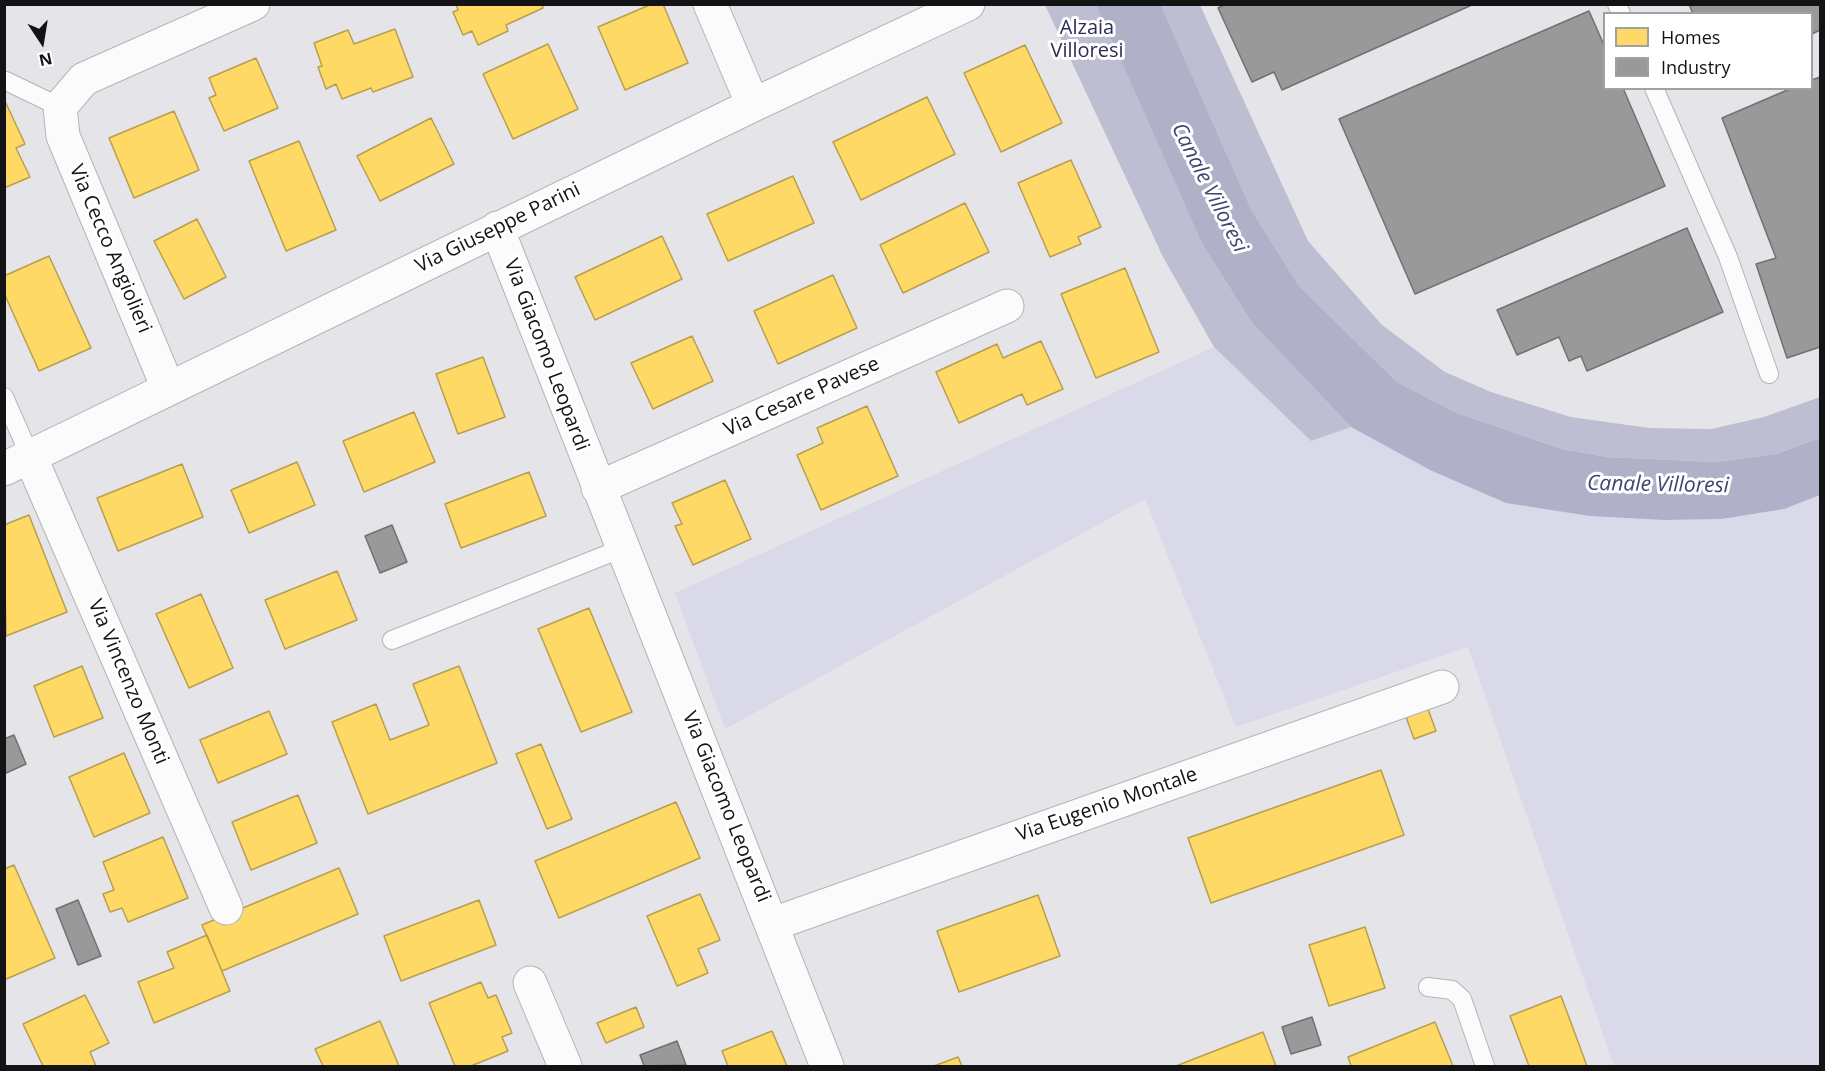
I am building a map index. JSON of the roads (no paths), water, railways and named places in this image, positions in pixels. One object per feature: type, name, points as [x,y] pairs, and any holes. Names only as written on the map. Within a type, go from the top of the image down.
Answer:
[{"type":"street","points":[[60,107],[84,79],[253,4]]},
{"type":"street","points":[[710,4],[753,105]]},
{"type":"street","name":"Via Giuseppe Parini","points":[[17,462],[497,228],[968,4]]},
{"type":"street","name":"Via Cecco Angiolieri","points":[[60,107],[63,136],[168,388]]},
{"type":"street","name":"Via Giacomo Leopardi","points":[[497,228],[827,1066]]},
{"type":"street","name":"Via Cesare Pavese","points":[[598,488],[1007,306]]},
{"type":"street","name":"Via Vincenzo Monti","points":[[17,462],[226,908]]},
{"type":"street","name":"Via Eugenio Montale","points":[[773,924],[1442,687]]},
{"type":"street","points":[[530,983],[565,1066]]},
{"type":"lane","points":[[6,81],[60,107]]},
{"type":"lane","points":[[1655,90],[1728,257],[1769,374]]},
{"type":"lane","points":[[4,397],[17,462]]},
{"type":"lane","points":[[392,640],[623,548]]},
{"type":"lane","points":[[1428,987],[1452,990],[1462,999],[1485,1066]]},
{"type":"water","name":"Canale Villoresi","points":[[1096,5],[1161,5],[1251,209],[1299,286],[1397,382],[1457,413],[1562,449],[1607,457],[1717,462],[1776,454],[1820,438],[1820,495],[1784,509],[1722,519],[1665,520],[1590,516],[1506,503],[1430,470],[1351,427],[1252,323],[1202,244]]},
{"type":"park label","name":"Alzaia Villoresi","points":[[1087,40]]}]
